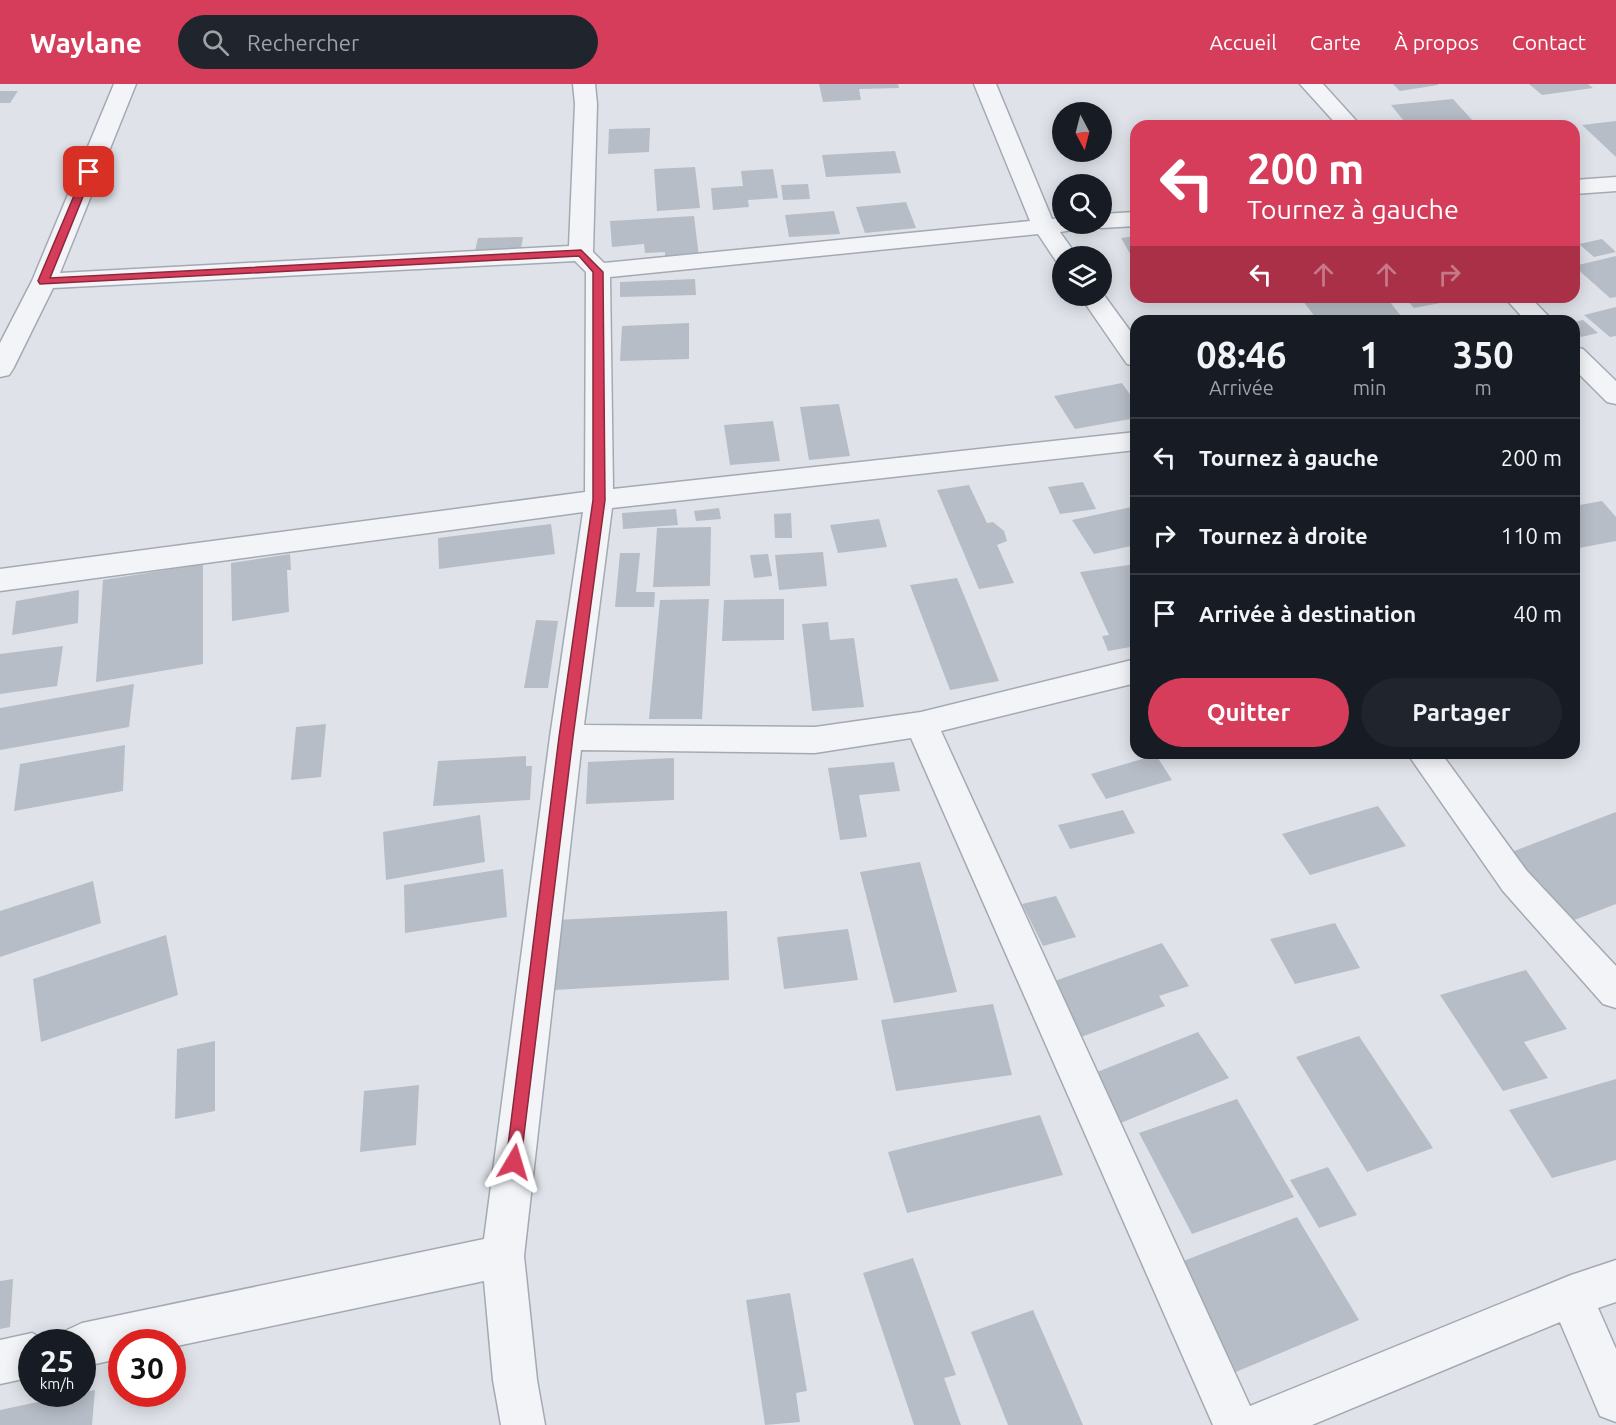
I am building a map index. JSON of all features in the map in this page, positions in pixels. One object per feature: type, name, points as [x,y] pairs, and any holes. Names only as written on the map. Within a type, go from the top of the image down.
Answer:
[{"type":"street","points":[[0,369],[44,281],[125,84]]},
{"type":"street","points":[[523,1425],[515,1380],[503,1256],[566,737],[599,500],[584,84]]},
{"type":"street","points":[[985,84],[1043,225],[1058,246]]},
{"type":"street","points":[[1311,84],[1344,120]]},
{"type":"street","points":[[1580,187],[1616,184]]},
{"type":"street","points":[[1112,220],[1130,219]]},
{"type":"street","points":[[44,281],[590,262],[1052,225]]},
{"type":"street","points":[[1522,303],[1534,315]]},
{"type":"street","points":[[1099,306],[1130,350]]},
{"type":"street","points":[[1580,361],[1616,396]]},
{"type":"street","points":[[0,580],[599,500],[1130,442]]},
{"type":"street","points":[[566,737],[815,740],[921,724],[1130,672]]},
{"type":"street","points":[[921,724],[1236,1425]]},
{"type":"street","points":[[1427,759],[1515,880],[1616,992]]},
{"type":"street","points":[[96,1342],[503,1256]]},
{"type":"street","points":[[1258,1425],[1571,1296],[1616,1281]]},
{"type":"street","points":[[1571,1296],[1616,1400]]},
{"type":"street","points":[[0,1362],[18,1358]]},
{"type":"building","points":[[819,84],[898,84],[899,88],[859,89],[861,100],[823,102]]},
{"type":"building","points":[[1393,84],[1438,84],[1438,85],[1400,91]]},
{"type":"building","points":[[1529,84],[1588,84],[1593,88],[1542,95]]},
{"type":"building","points":[[0,91],[18,91],[10,103],[0,103]]},
{"type":"building","points":[[1453,99],[1472,120],[1403,120],[1391,105]]},
{"type":"building","points":[[1616,121],[1616,157],[1582,125]]},
{"type":"building","points":[[650,128],[649,152],[608,154],[609,129]]},
{"type":"building","points":[[895,151],[901,173],[826,177],[822,155]]},
{"type":"building","points":[[695,167],[700,208],[657,211],[654,169]]},
{"type":"building","points":[[773,169],[778,198],[748,200],[749,207],[713,210],[711,188],[743,186],[741,171]]},
{"type":"building","points":[[808,184],[810,199],[783,200],[781,185]]},
{"type":"building","points":[[906,202],[916,228],[865,233],[856,207]]},
{"type":"building","points":[[834,211],[840,234],[789,237],[785,215]]},
{"type":"building","points":[[694,216],[699,257],[665,259],[665,252],[645,253],[644,244],[612,247],[610,221]]},
{"type":"building","points":[[523,237],[520,254],[474,255],[478,238]]},
{"type":"building","points":[[1130,237],[1130,254],[1121,238]]},
{"type":"building","points":[[1602,239],[1616,252],[1594,257],[1580,244]]},
{"type":"building","points":[[1616,256],[1616,297],[1610,298],[1580,271],[1580,265]]},
{"type":"building","points":[[695,279],[696,295],[620,297],[620,282]]},
{"type":"building","points":[[1304,303],[1391,303],[1400,315],[1314,315]]},
{"type":"building","points":[[1409,303],[1440,303],[1414,308]]},
{"type":"building","points":[[1616,307],[1616,336],[1610,337],[1584,315]]},
{"type":"building","points":[[1583,320],[1598,333],[1581,337],[1580,321]]},
{"type":"building","points":[[689,323],[689,359],[620,361],[622,326]]},
{"type":"building","points":[[1122,383],[1130,394],[1130,419],[1075,429],[1054,396]]},
{"type":"building","points":[[839,404],[850,456],[809,460],[800,407]]},
{"type":"building","points":[[773,421],[780,461],[730,465],[724,425]]},
{"type":"building","points":[[1083,482],[1096,509],[1060,514],[1048,487]]},
{"type":"building","points":[[969,485],[987,523],[993,522],[1004,531],[1007,541],[997,545],[1014,583],[979,589],[937,490]]},
{"type":"building","points":[[1602,501],[1616,517],[1616,541],[1580,548],[1580,505]]},
{"type":"building","points":[[1130,507],[1130,546],[1094,554],[1072,520]]},
{"type":"building","points":[[719,508],[721,519],[696,521],[694,511]]},
{"type":"building","points":[[676,509],[678,525],[623,529],[622,513]]},
{"type":"building","points":[[791,513],[792,538],[775,538],[774,514]]},
{"type":"building","points":[[879,519],[887,547],[838,553],[830,525]]},
{"type":"building","points":[[551,524],[555,554],[439,569],[438,538]]},
{"type":"building","points":[[711,527],[710,586],[653,587],[657,528]]},
{"type":"building","points":[[823,552],[827,586],[779,590],[775,555]]},
{"type":"building","points":[[620,553],[640,553],[636,592],[655,592],[654,607],[615,607]]},
{"type":"building","points":[[290,554],[291,570],[287,570],[289,612],[232,621],[231,563]]},
{"type":"building","points":[[768,554],[772,576],[754,578],[750,555]]},
{"type":"building","points":[[203,564],[203,664],[96,682],[103,580]]},
{"type":"building","points":[[1130,565],[1130,647],[1108,651],[1102,636],[1109,635],[1080,572]]},
{"type":"building","points":[[957,578],[999,681],[950,690],[910,585]]},
{"type":"building","points":[[79,590],[78,623],[12,635],[16,601]]},
{"type":"building","points":[[709,599],[702,719],[649,719],[660,600]]},
{"type":"building","points":[[784,599],[784,640],[722,641],[724,600]]},
{"type":"building","points":[[536,620],[558,621],[548,688],[524,688]]},
{"type":"building","points":[[828,622],[830,640],[854,638],[864,707],[812,711],[802,624]]},
{"type":"building","points":[[63,646],[57,686],[0,694],[0,654]]},
{"type":"building","points":[[134,684],[129,727],[0,750],[0,708]]},
{"type":"building","points":[[326,724],[321,777],[291,780],[296,727]]},
{"type":"building","points":[[125,745],[123,791],[14,811],[20,764]]},
{"type":"building","points":[[526,756],[526,766],[532,766],[530,800],[433,806],[438,761]]},
{"type":"building","points":[[674,758],[674,800],[586,804],[588,762]]},
{"type":"building","points":[[1142,759],[1159,759],[1172,780],[1106,799],[1091,774]]},
{"type":"building","points":[[894,762],[900,791],[859,795],[867,837],[840,840],[828,768]]},
{"type":"building","points":[[1378,806],[1406,846],[1310,875],[1282,834]]},
{"type":"building","points":[[1123,810],[1135,833],[1070,849],[1058,825]]},
{"type":"building","points":[[1616,812],[1616,904],[1569,922],[1509,853]]},
{"type":"building","points":[[480,815],[485,862],[386,880],[383,832]]},
{"type":"building","points":[[920,862],[957,992],[894,1003],[860,872]]},
{"type":"building","points":[[503,869],[507,917],[405,933],[404,885]]},
{"type":"building","points":[[93,881],[101,923],[0,957],[0,911]]},
{"type":"building","points":[[1056,896],[1076,937],[1043,946],[1022,904]]},
{"type":"building","points":[[727,911],[729,980],[554,990],[557,920]]},
{"type":"building","points":[[1335,923],[1360,968],[1295,984],[1270,939]]},
{"type":"building","points":[[848,929],[858,980],[784,989],[777,937]]},
{"type":"building","points":[[166,935],[178,995],[41,1042],[33,979]]},
{"type":"building","points":[[1162,943],[1189,986],[1159,996],[1165,1006],[1073,1040],[1049,983]]},
{"type":"building","points":[[1526,970],[1567,1029],[1524,1042],[1548,1078],[1503,1091],[1440,995]]},
{"type":"building","points":[[993,1004],[1012,1075],[896,1091],[881,1020]]},
{"type":"building","points":[[1198,1032],[1229,1078],[1116,1125],[1087,1076]]},
{"type":"building","points":[[1359,1036],[1433,1148],[1367,1172],[1296,1057]]},
{"type":"building","points":[[215,1041],[215,1111],[175,1119],[177,1049]]},
{"type":"building","points":[[1616,1079],[1616,1160],[1552,1178],[1509,1110]]},
{"type":"building","points":[[419,1085],[416,1145],[360,1152],[364,1091]]},
{"type":"building","points":[[1237,1099],[1294,1197],[1192,1234],[1139,1133]]},
{"type":"building","points":[[1040,1115],[1063,1175],[907,1213],[888,1152]]},
{"type":"building","points":[[1328,1167],[1357,1215],[1319,1228],[1290,1180]]},
{"type":"building","points":[[1297,1217],[1359,1320],[1231,1374],[1173,1265]]},
{"type":"building","points":[[913,1258],[956,1375],[944,1378],[961,1425],[914,1425],[863,1273]]},
{"type":"building","points":[[13,1279],[10,1327],[0,1329],[0,1281]]},
{"type":"building","points":[[790,1293],[807,1391],[796,1393],[800,1422],[765,1425],[746,1300]]},
{"type":"building","points":[[1033,1310],[1083,1425],[1008,1425],[971,1332]]},
{"type":"building","points":[[18,1406],[94,1407],[92,1425],[0,1425],[0,1410]]},
{"type":"route","points":[[89,172],[44,281],[581,253],[598,272],[599,500],[587,602],[566,737],[514,1162]]}]
